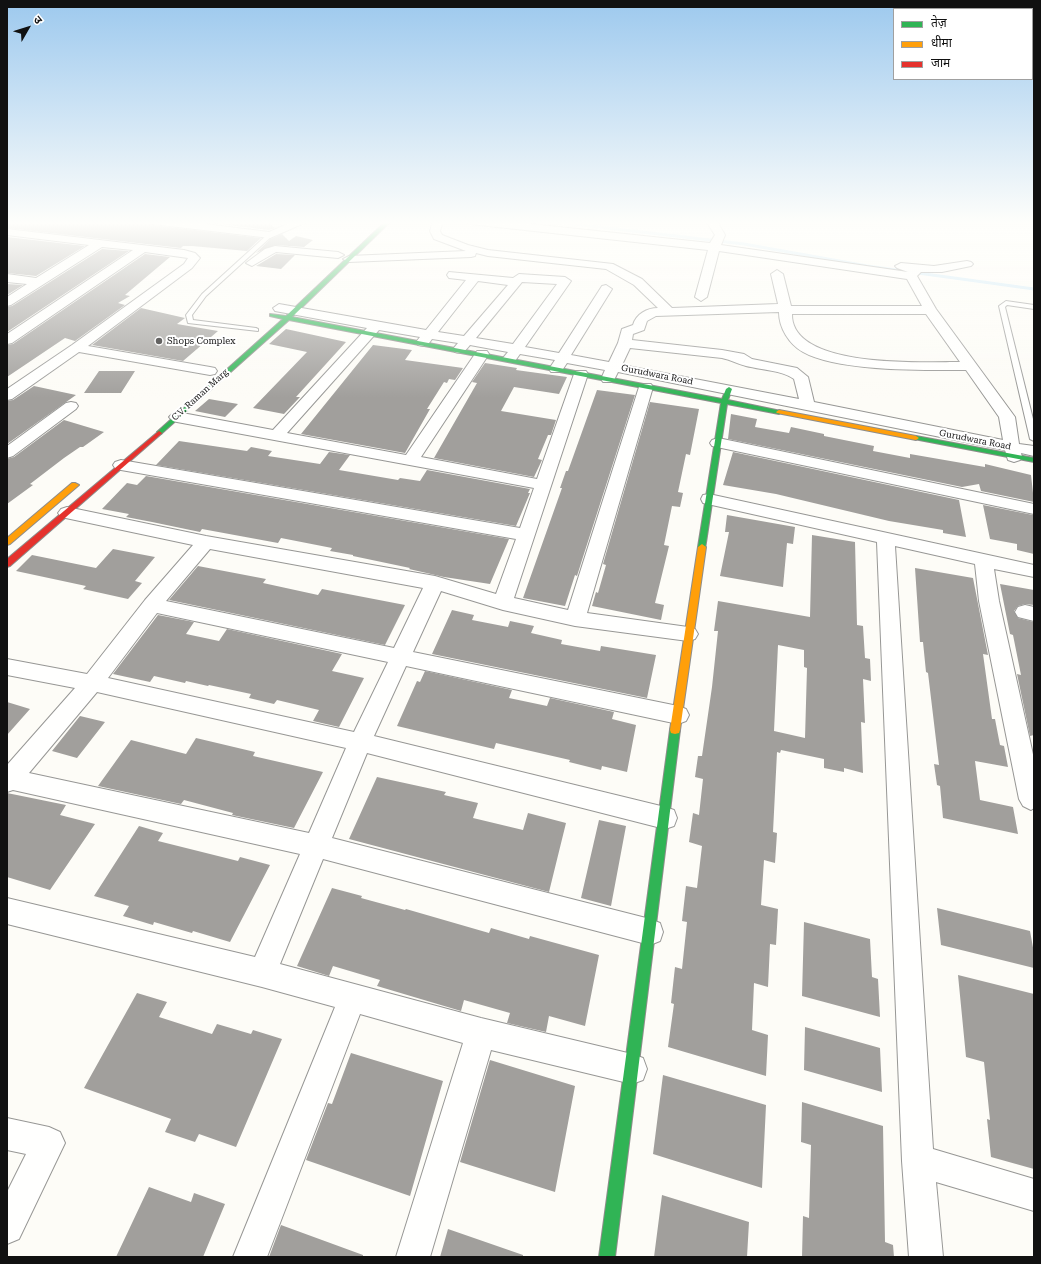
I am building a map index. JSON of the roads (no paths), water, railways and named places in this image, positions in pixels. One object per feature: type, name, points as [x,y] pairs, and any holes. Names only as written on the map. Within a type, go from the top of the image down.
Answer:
[{"type":"street","points":[[22,280],[38,282]]},
{"type":"street","points":[[7,302],[41,280]]},
{"type":"street","points":[[7,340],[96,280]]},
{"type":"street","points":[[7,396],[77,348],[169,280]]},
{"type":"street","name":"C.V. Raman Marg","points":[[7,564],[177,416],[274,318],[316,280]]},
{"type":"street","points":[[425,338],[473,280]]},
{"type":"street","points":[[499,280],[516,282]]},
{"type":"street","points":[[516,282],[463,345],[482,354],[512,354],[565,281],[549,280]]},
{"type":"street","points":[[634,280],[668,311]]},
{"type":"street","points":[[701,297],[706,280]]},
{"type":"street","points":[[779,280],[786,309],[786,324],[797,342],[803,347],[821,355],[864,362],[907,366],[971,366]]},
{"type":"street","points":[[916,280],[930,310],[1007,417],[1013,452]]},
{"type":"street","points":[[606,289],[560,363],[581,374],[611,373],[646,387],[1013,452],[1034,460]]},
{"type":"street","name":"C.V. Raman Marg","points":[[245,340],[274,318],[290,298]]},
{"type":"street","points":[[611,373],[625,343],[627,332],[639,327],[641,319],[654,312],[786,309],[930,310]]},
{"type":"street","name":"Gurudwara Road","points":[[274,318],[373,329],[611,373],[729,389],[1013,452],[1034,451]]},
{"type":"street","points":[[276,436],[373,329]]},
{"type":"street","points":[[625,343],[722,354],[748,362],[792,371],[801,377],[808,406]]},
{"type":"street","points":[[77,348],[209,372]]},
{"type":"street","points":[[410,461],[482,354]]},
{"type":"street","points":[[503,603],[581,374]]},
{"type":"street","points":[[575,619],[646,387]]},
{"type":"street","points":[[607,1257],[688,634],[724,402],[729,389]]},
{"type":"street","points":[[7,453],[71,406]]},
{"type":"street","points":[[177,416],[276,436],[544,485]]},
{"type":"street","points":[[718,443],[1034,509]]},
{"type":"street","points":[[121,466],[525,535]]},
{"type":"street","points":[[7,542],[83,479]]},
{"type":"street","points":[[709,499],[1034,571]]},
{"type":"street","points":[[67,512],[206,542],[435,583],[503,603],[575,619],[688,634]]},
{"type":"street","points":[[886,539],[918,1161],[926,1257]]},
{"type":"street","points":[[206,542],[152,605],[92,683],[8,781],[316,846],[650,932]]},
{"type":"street","points":[[984,560],[989,601],[1031,799]]},
{"type":"street","points":[[262,973],[361,741],[435,583]]},
{"type":"street","points":[[152,605],[678,715]]},
{"type":"street","points":[[7,667],[92,683],[361,741],[665,818]]},
{"type":"street","points":[[7,912],[262,973],[480,1033],[632,1069]]},
{"type":"street","points":[[250,1257],[352,999]]},
{"type":"street","points":[[413,1257],[480,1033]]},
{"type":"street","points":[[7,1134],[49,1143],[7,1227]]},
{"type":"street","points":[[918,1161],[1034,1195]]},
{"type":"lane","points":[[221,280],[204,295],[189,315],[190,322],[274,318]]},
{"type":"lane","points":[[1034,307],[1006,303],[1002,306],[1031,417],[1034,439]]},
{"type":"waterway","points":[[969,280],[1034,289]]},
{"type":"place","name":"Shops Complex","points":[[159,341]]}]
